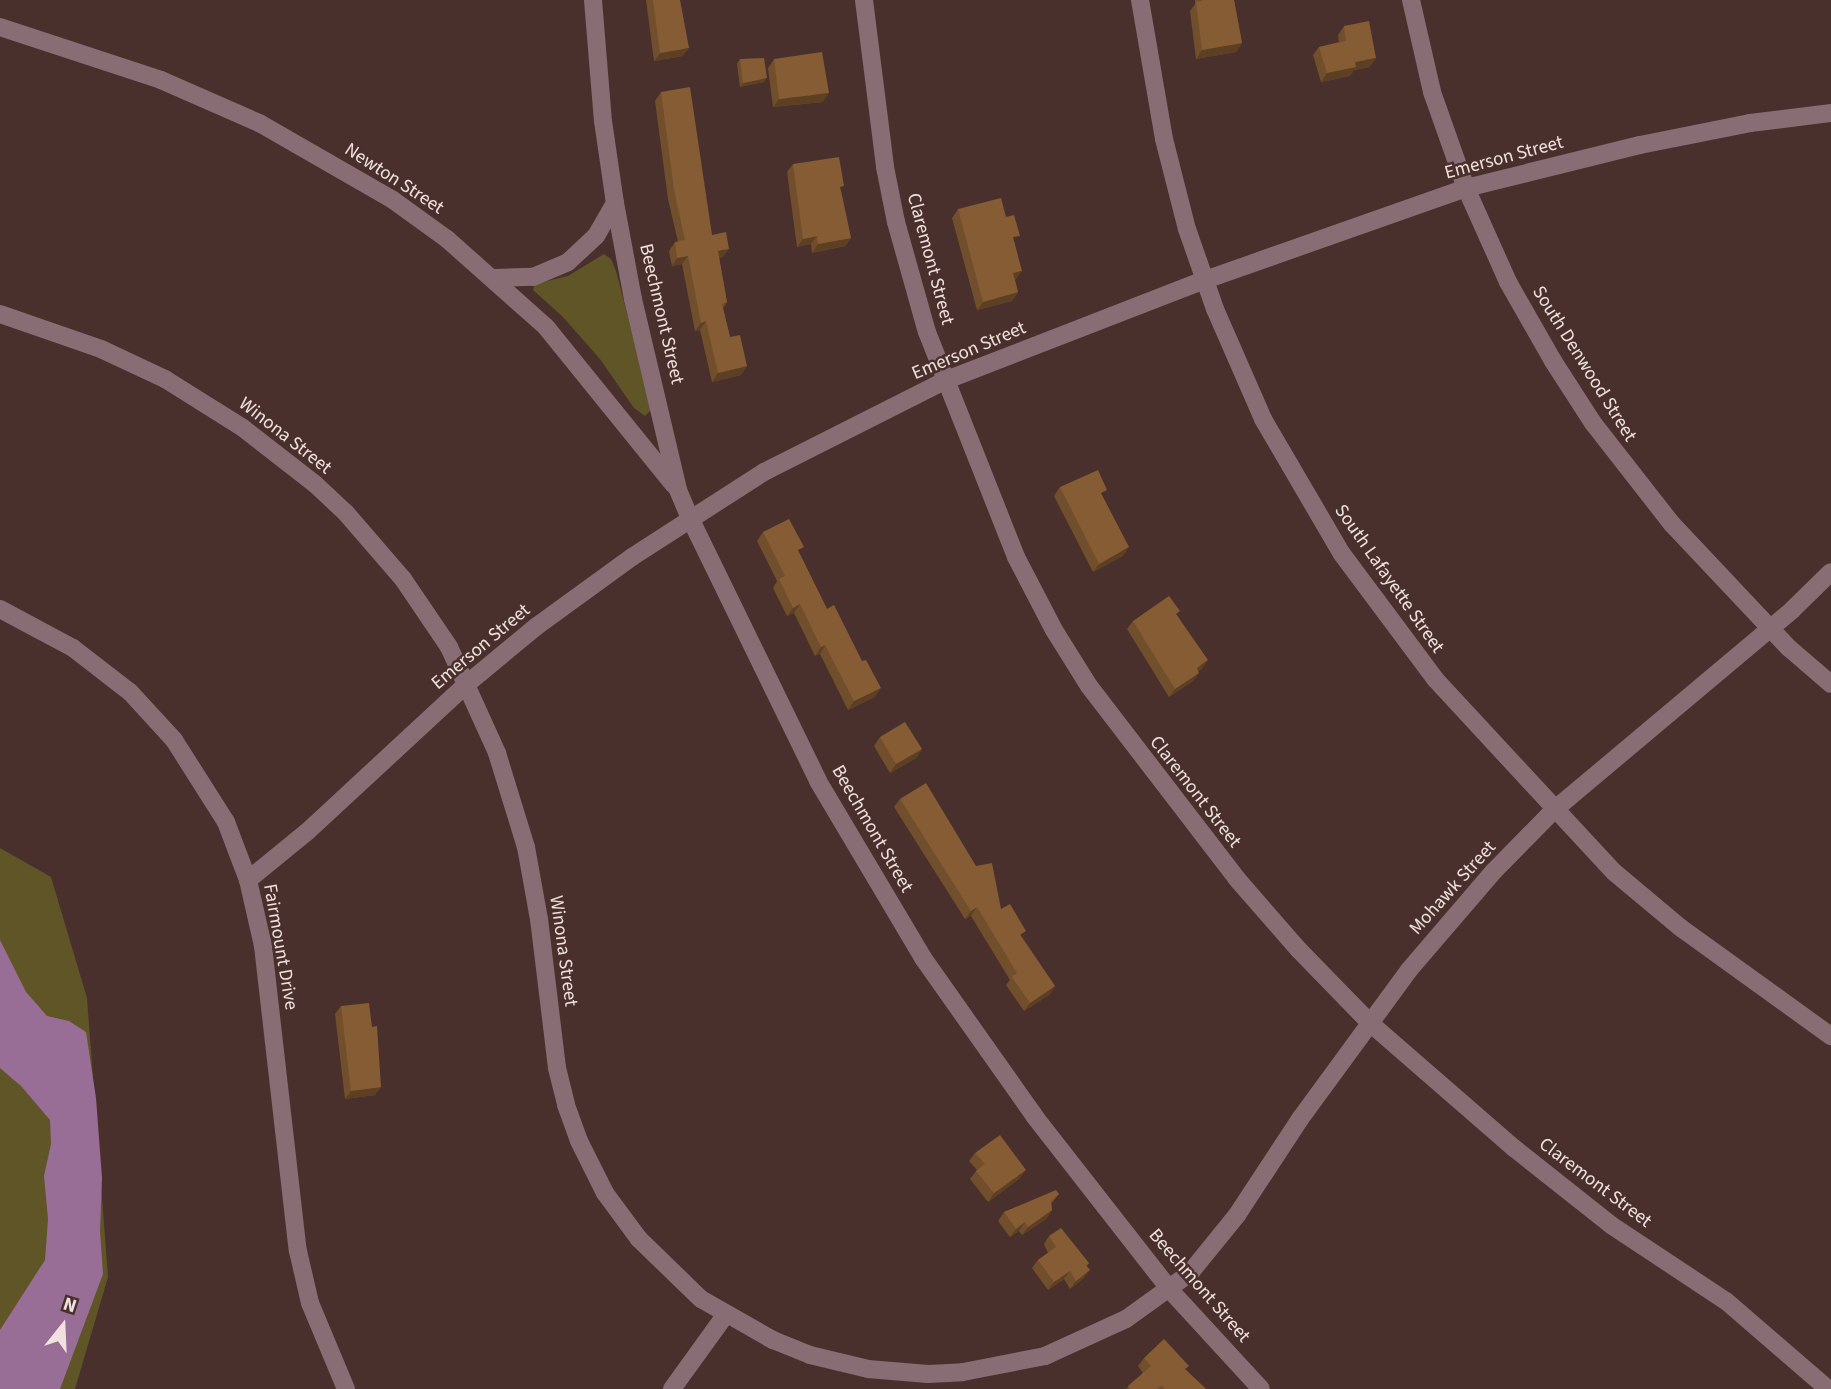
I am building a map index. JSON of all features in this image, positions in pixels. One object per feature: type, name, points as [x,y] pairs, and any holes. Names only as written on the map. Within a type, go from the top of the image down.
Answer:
[{"type":"street","name":"Beechmont Street","points":[[593,0],[603,121],[615,203],[678,490],[690,518],[818,782],[919,950],[1035,1117],[1170,1290],[1262,1389]]},
{"type":"street","name":"Claremont Street","points":[[864,0],[874,104],[894,211],[920,311],[944,381],[1016,557],[1054,630],[1089,686],[1237,879],[1299,950],[1370,1023],[1514,1148],[1611,1225],[1726,1301],[1828,1389]]},
{"type":"street","name":"South Lafayette Street","points":[[1140,0],[1164,139],[1177,193],[1205,280],[1257,407],[1301,488],[1342,554],[1436,680],[1555,810],[1647,901],[1831,1036]]},
{"type":"street","name":"South Denwood Street","points":[[1410,0],[1432,92],[1466,188],[1508,282],[1553,362],[1593,423],[1672,524],[1770,628],[1831,684]]},
{"type":"street","name":"Newton Street","points":[[0,27],[161,80],[261,124],[393,200],[495,278],[546,327],[678,490]]},
{"type":"street","name":"Emerson Street","points":[[248,880],[308,831],[468,683],[537,626],[690,518],[764,472],[944,381],[1205,280],[1466,188],[1640,145],[1750,123],[1831,113]]},
{"type":"street","points":[[495,278],[533,277],[568,262],[596,236],[615,203]]},
{"type":"street","name":"Winona Street","points":[[0,314],[101,349],[165,379],[243,428],[283,457],[346,513],[377,547],[427,612],[468,683],[497,753],[526,847],[539,919],[557,1068],[579,1141],[605,1193],[639,1239],[701,1299],[773,1340],[839,1363],[898,1372],[951,1373],[1017,1363],[1073,1346],[1126,1319],[1170,1290]]},
{"type":"street","name":"Mohawk Street","points":[[1170,1290],[1190,1273],[1237,1215],[1300,1119],[1370,1023],[1456,913],[1555,810],[1770,628],[1831,572]]},
{"type":"street","name":"Fairmount Drive","points":[[0,609],[44,631],[99,666],[153,715],[211,793],[226,822],[248,880],[263,946],[298,1251],[310,1303],[346,1389]]},
{"type":"street","points":[[672,1389],[726,1314]]},
{"type":"street","points":[[1806,1368],[1831,1378]]},
{"type":"shaded area","points":[[604,254],[611,259],[616,271],[650,402],[650,411],[645,416],[634,408],[600,359],[562,316],[533,290],[535,284],[568,276]]},
{"type":"shaded area","points":[[0,848],[51,877],[87,998],[108,1277],[75,1389],[0,1389]]},
{"type":"shaded area","points":[[0,940],[26,992],[47,1016],[69,1021],[86,1032],[96,1098],[102,1178],[100,1231],[103,1274],[60,1389],[0,1389],[0,1330],[45,1260],[48,1219],[44,1176],[51,1144],[50,1120],[21,1086],[0,1068]]},
{"type":"building","points":[[653,0],[680,0],[689,48],[660,53]]},
{"type":"building","points":[[1234,0],[1242,43],[1202,50],[1196,2]]},
{"type":"building","points":[[1369,21],[1376,58],[1355,62],[1356,67],[1327,73],[1319,47],[1346,41],[1344,26]]},
{"type":"building","points":[[822,52],[829,93],[779,99],[774,59]]},
{"type":"building","points":[[764,58],[767,78],[743,83],[740,59]]},
{"type":"building","points":[[690,87],[712,235],[726,232],[729,249],[718,251],[727,302],[722,304],[730,337],[740,335],[747,366],[718,373],[706,321],[701,323],[688,256],[677,258],[675,242],[685,240],[674,190],[661,92]]},
{"type":"building","points":[[839,157],[844,186],[840,187],[851,238],[818,244],[817,236],[803,239],[793,164]]},
{"type":"building","points":[[1001,198],[1006,217],[1014,215],[1020,236],[1013,237],[1022,271],[1013,273],[1018,292],[983,302],[958,209]]},
{"type":"building","points":[[1098,470],[1107,490],[1101,493],[1129,547],[1099,564],[1060,487]]},
{"type":"building","points":[[789,519],[804,547],[798,550],[827,609],[834,605],[862,661],[866,660],[881,688],[854,701],[825,645],[821,647],[800,604],[793,608],[779,579],[785,576],[763,532]]},
{"type":"building","points":[[1169,596],[1180,611],[1176,614],[1208,660],[1197,668],[1199,673],[1175,689],[1133,621]]},
{"type":"building","points":[[905,722],[922,749],[896,764],[880,737]]},
{"type":"building","points":[[926,783],[976,866],[992,863],[1001,909],[1010,904],[1026,931],[1020,935],[1055,986],[1030,1003],[1012,977],[1017,973],[977,907],[971,911],[900,799]]},
{"type":"building","points":[[369,1003],[372,1027],[377,1026],[381,1087],[351,1091],[341,1006]]},
{"type":"building","points":[[1000,1135],[1026,1170],[994,1193],[976,1171],[985,1164],[975,1153]]},
{"type":"building","points":[[1056,1190],[1059,1194],[1051,1201],[1052,1210],[1028,1227],[1025,1222],[1016,1229],[1004,1212]]},
{"type":"building","points":[[1061,1228],[1089,1263],[1086,1265],[1090,1270],[1076,1281],[1070,1271],[1054,1282],[1038,1260],[1056,1247],[1049,1236]]},
{"type":"building","points":[[1164,1339],[1189,1366],[1185,1369],[1206,1389],[1165,1389],[1161,1385],[1157,1389],[1130,1389],[1128,1386],[1151,1366],[1144,1358]]}]
